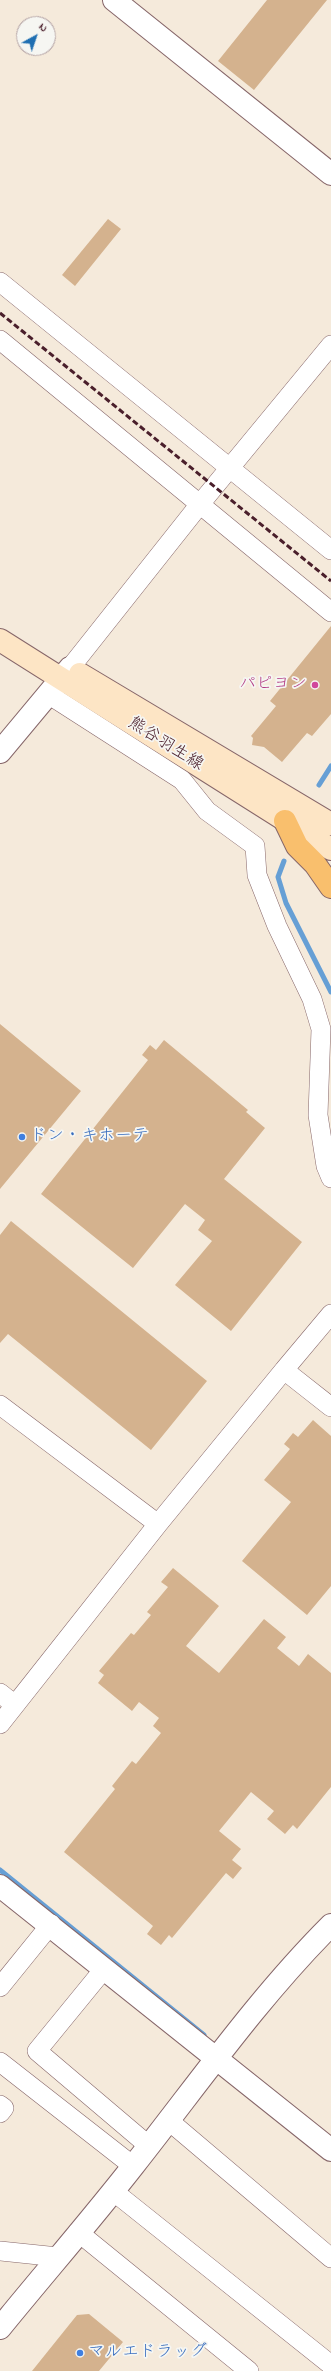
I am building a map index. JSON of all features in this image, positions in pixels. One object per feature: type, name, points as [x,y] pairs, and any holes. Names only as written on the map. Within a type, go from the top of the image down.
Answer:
[{"type":"highway","points":[[285,820],[297,846],[315,864],[331,887]]},
{"type":"main road","name":"熊谷羽生線","points":[[0,627],[59,680],[331,824]]},
{"type":"main road","name":"熊谷羽生線","points":[[0,640],[59,680],[331,848]]},
{"type":"street","points":[[114,0],[331,174]]},
{"type":"street","points":[[0,282],[331,550]]},
{"type":"street","points":[[0,340],[331,612]]},
{"type":"street","points":[[0,752],[229,468],[331,345]]},
{"type":"street","points":[[59,680],[182,780],[207,810],[255,846],[257,875],[277,926],[312,1000],[321,1029],[318,1115],[326,1166],[331,1178]]},
{"type":"street","points":[[0,1724],[158,1524],[331,1314]]},
{"type":"street","points":[[284,1370],[331,1407]]},
{"type":"street","points":[[0,1405],[158,1524]]},
{"type":"street","points":[[0,1693],[15,1705]]},
{"type":"street","points":[[0,1886],[50,1924],[104,1969],[221,2052],[331,2150]]},
{"type":"street","points":[[0,1987],[50,1924]]},
{"type":"street","points":[[0,2328],[133,2166],[221,2052],[298,1958],[331,1925]]},
{"type":"street","points":[[104,1969],[37,2051],[149,2146]]},
{"type":"street","points":[[0,2062],[133,2166]]},
{"type":"street","points":[[0,2105],[4,2108],[0,2113]]},
{"type":"street","points":[[168,2120],[331,2258]]},
{"type":"street","points":[[113,2190],[331,2365]]},
{"type":"street","points":[[78,2232],[249,2371]]},
{"type":"street","points":[[0,2251],[58,2257]]},
{"type":"building","points":[[267,0],[327,0],[254,90],[218,61]]},
{"type":"building","points":[[108,219],[121,229],[75,286],[62,275]]},
{"type":"building","points":[[331,626],[331,714],[312,736],[307,733],[282,762],[264,747],[252,745],[253,738],[251,736],[276,706],[270,701]]},
{"type":"building","name":"ドン・キホーテ","points":[[0,1024],[81,1091],[0,1189]]},
{"type":"building","points":[[164,1040],[248,1110],[246,1112],[265,1128],[224,1179],[302,1242],[231,1331],[175,1285],[212,1241],[198,1230],[205,1220],[185,1204],[133,1268],[41,1194],[148,1060],[142,1055],[150,1045],[156,1050]]},
{"type":"building","points":[[11,1221],[207,1381],[151,1450],[8,1334],[0,1343],[0,1235]]},
{"type":"building","points":[[313,1420],[331,1436],[331,1586],[307,1615],[242,1561],[291,1502],[264,1480],[290,1449],[284,1444],[293,1433],[298,1437]]},
{"type":"building","points":[[173,1568],[219,1606],[186,1646],[219,1673],[264,1619],[286,1637],[277,1648],[299,1666],[308,1654],[331,1673],[331,1787],[297,1829],[293,1825],[285,1834],[267,1819],[274,1811],[251,1792],[219,1831],[241,1849],[232,1860],[242,1868],[233,1879],[226,1873],[172,1938],[169,1935],[161,1945],[147,1934],[153,1926],[64,1852],[115,1789],[112,1786],[132,1761],[136,1764],[161,1733],[153,1726],[159,1718],[139,1702],[132,1711],[98,1683],[104,1675],[99,1671],[131,1633],[134,1635],[151,1615],[147,1612],[168,1587],[161,1582]]},
{"type":"building","name":"マルエドラッグ","points":[[89,2314],[123,2342],[99,2371],[32,2371],[77,2315]]},
{"type":"waterway","points":[[319,785],[331,766]]},
{"type":"waterway","points":[[284,861],[278,877],[286,903],[331,992]]},
{"type":"waterway","points":[[0,1870],[204,2035]]},
{"type":"railway","points":[[0,313],[331,581]]},
{"type":"place","name":"パピヨン","points":[[315,685]]},
{"type":"place","name":"ドン・キホーテ","points":[[22,1137]]},
{"type":"place","name":"マルエドラッグ","points":[[80,2353]]}]
